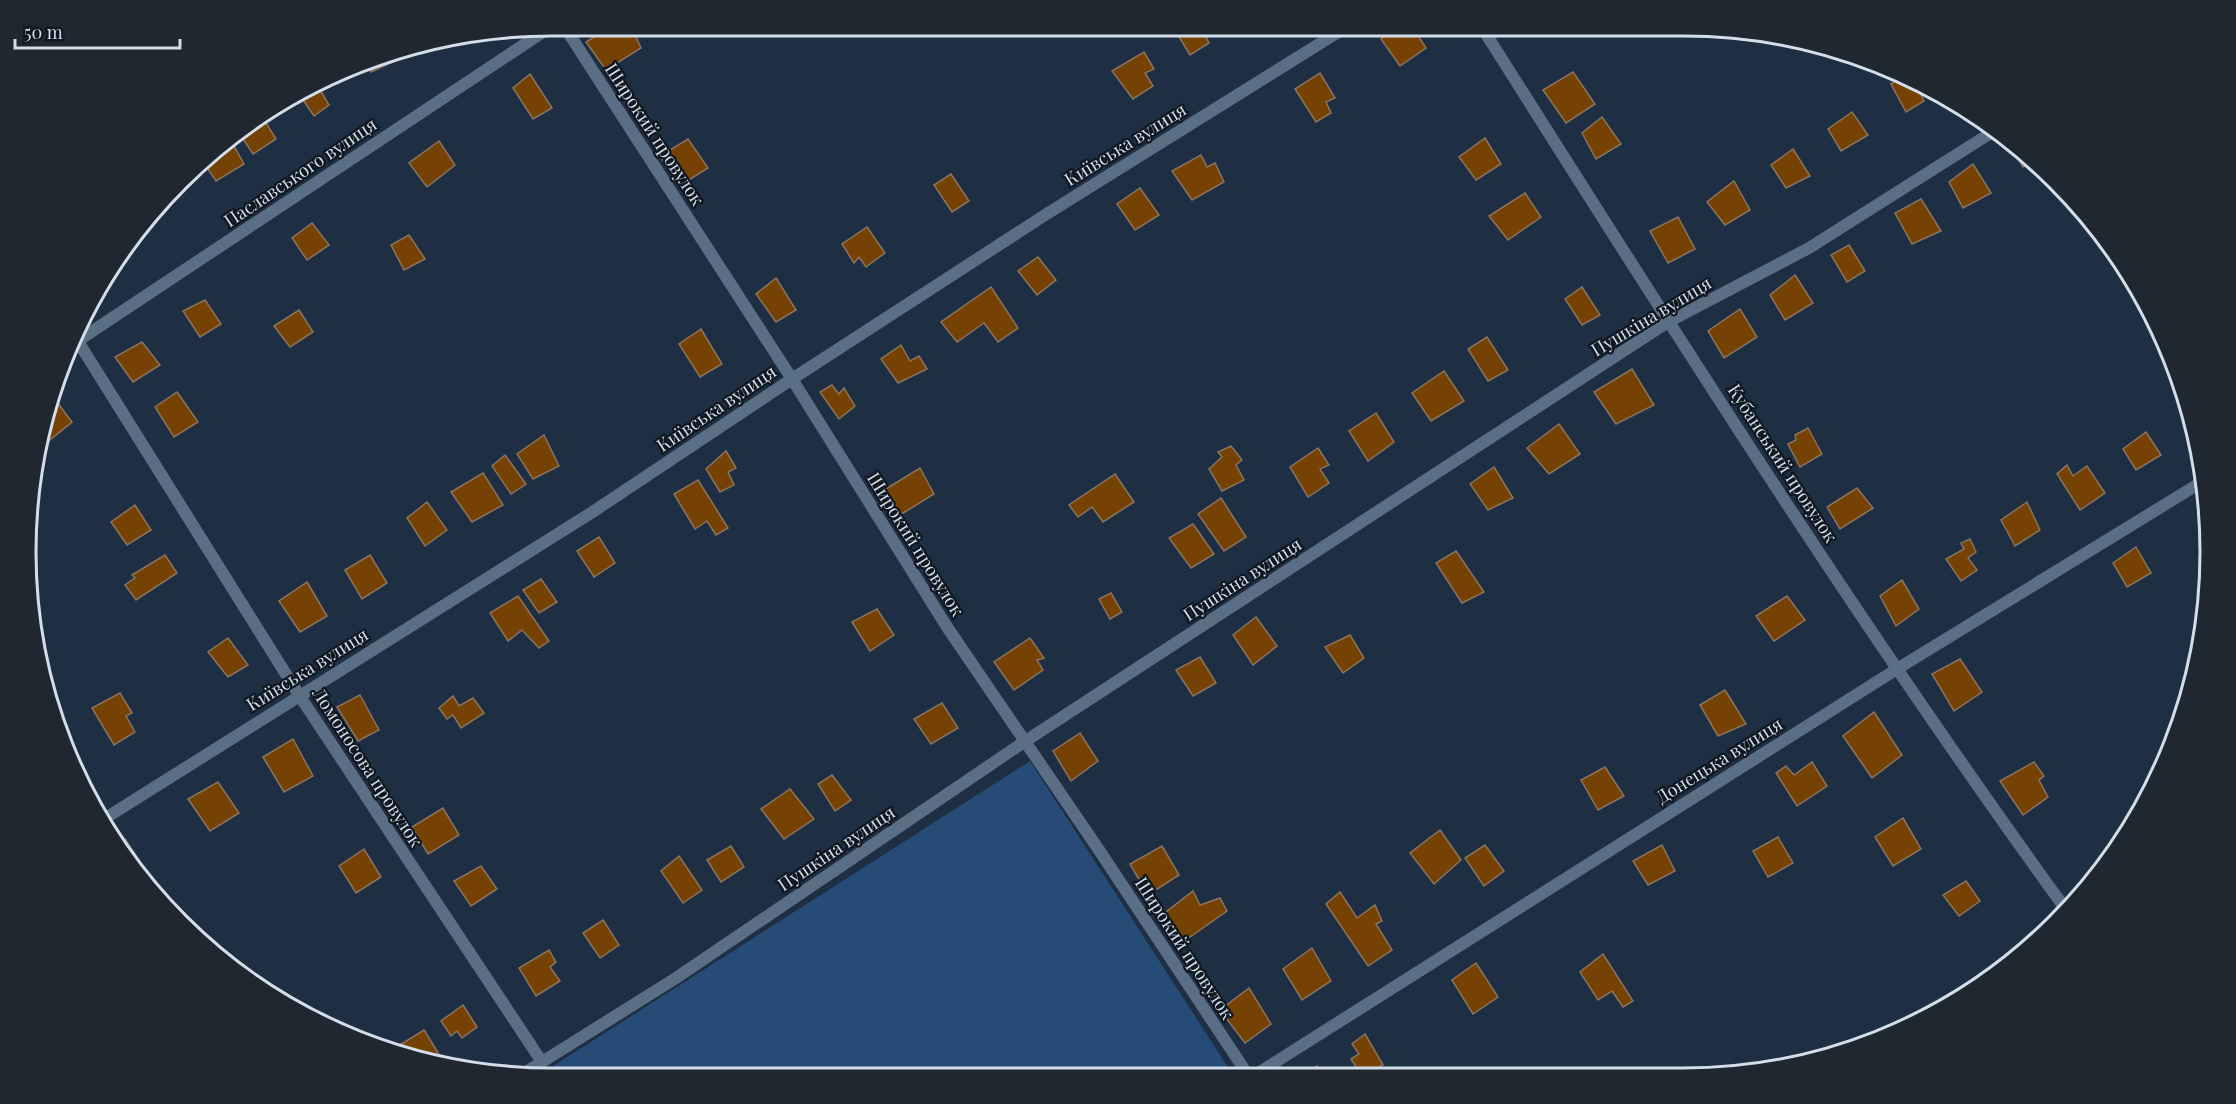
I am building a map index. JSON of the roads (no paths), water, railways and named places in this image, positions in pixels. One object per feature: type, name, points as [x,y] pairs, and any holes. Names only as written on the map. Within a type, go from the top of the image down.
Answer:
[{"type":"street","name":"Паславського вулиця","points":[[85,333],[536,36]]},
{"type":"street","name":"Широкий провулок","points":[[570,36],[792,379],[947,627],[1243,1068]]},
{"type":"street","name":"Київська вулиця","points":[[109,816],[591,513],[1045,215],[1332,36]]},
{"type":"street","name":"Кубанський провулок","points":[[1487,36],[1668,322],[1897,669],[1989,804],[2061,903]]},
{"type":"street","name":"Пушкіна вулиця","points":[[533,1067],[676,978],[1024,742],[1668,322],[1809,248],[1987,135]]},
{"type":"street","name":"Ломоносова провулок","points":[[78,349],[299,695],[542,1062]]},
{"type":"street","name":"Донецька вулиця","points":[[1266,1068],[1897,669],[2196,485]]}]
